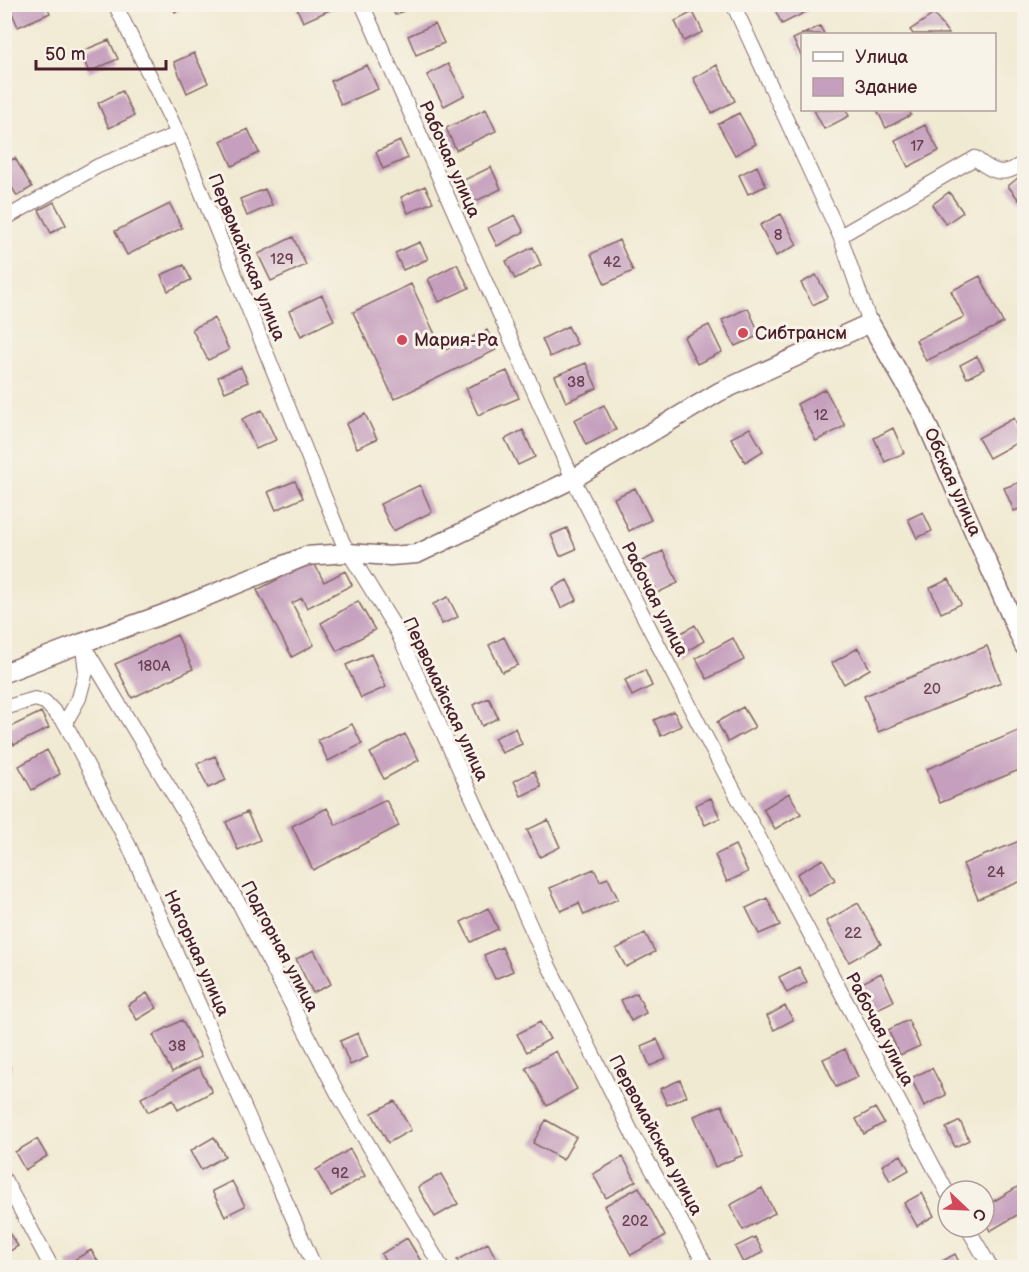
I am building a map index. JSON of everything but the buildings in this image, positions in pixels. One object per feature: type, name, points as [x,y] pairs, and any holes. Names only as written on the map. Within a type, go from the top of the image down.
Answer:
[{"type":"street","name":"Первомайская улица","points":[[115,4],[178,134],[348,553],[397,632],[543,954],[633,1136],[707,1268]]},
{"type":"street","name":"Рабочая улица","points":[[362,4],[573,479],[709,743],[940,1179]]},
{"type":"street","points":[[4,673],[161,615],[306,556],[348,553],[390,556],[417,554],[573,479],[719,392],[870,323],[840,236],[733,4]]},
{"type":"street","points":[[4,219],[98,166],[178,134]]},
{"type":"street","points":[[840,236],[975,158],[1001,173],[1014,170],[1024,162]]},
{"type":"street","name":"Обская улица","points":[[870,323],[922,412],[1024,646]]},
{"type":"street","points":[[65,723],[79,699],[86,672],[82,643]]},
{"type":"street","name":"Подгорная улица","points":[[82,643],[240,905],[338,1094],[442,1268]]},
{"type":"street","name":"Нагорная улица","points":[[4,708],[35,699],[45,702],[65,723],[129,846],[315,1268]]},
{"type":"street","points":[[4,1179],[51,1268]]},
{"type":"street","points":[[974,1239],[991,1268]]},
{"type":"place","name":"Сибтрансм","points":[[743,333]]},
{"type":"place","name":"Мария-Ра","points":[[402,340]]}]
